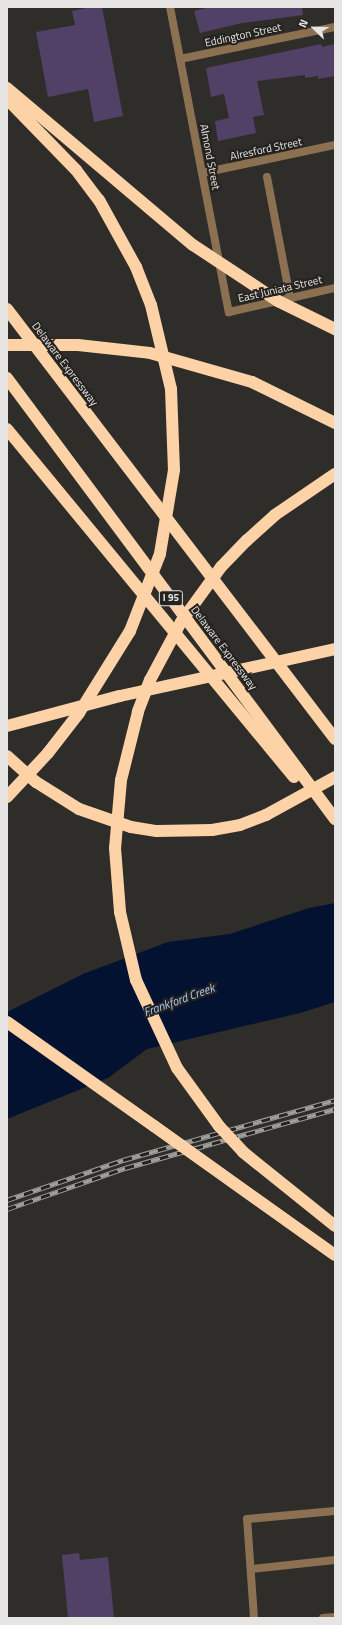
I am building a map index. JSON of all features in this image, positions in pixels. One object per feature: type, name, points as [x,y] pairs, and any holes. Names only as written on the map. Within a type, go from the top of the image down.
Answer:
[{"type":"highway","points":[[7,88],[193,245],[278,301],[335,329]]},
{"type":"highway","points":[[7,98],[76,170],[99,200],[136,267],[151,305],[168,374],[174,429],[174,470],[160,554],[130,631],[79,713],[48,753],[7,797]]},
{"type":"highway","name":"Delaware Expressway","points":[[7,309],[335,739]]},
{"type":"highway","points":[[7,345],[78,345],[150,353],[252,382],[335,423]]},
{"type":"highway","name":"Delaware Expressway","points":[[7,378],[335,819]]},
{"type":"highway","points":[[7,429],[335,826]]},
{"type":"highway","points":[[335,474],[275,515],[248,540],[209,582],[180,622],[150,680],[134,725],[121,780],[115,848],[120,912],[136,980],[178,1068],[219,1126],[244,1152],[335,1226]]},
{"type":"highway","points":[[7,726],[127,694],[335,649]]},
{"type":"highway","points":[[7,756],[36,782],[79,810],[104,819],[157,831],[212,830],[240,825],[272,812],[335,777]]},
{"type":"highway","points":[[7,1022],[335,1255]]},
{"type":"street","name":"Almond Street","points":[[170,7],[229,312]]},
{"type":"street","name":"Eddington Street","points":[[180,59],[335,27]]},
{"type":"street","name":"Alresford Street","points":[[202,173],[335,145]]},
{"type":"street","points":[[267,177],[290,298]]},
{"type":"street","name":"East Juniata Street","points":[[229,312],[335,288]]},
{"type":"street","points":[[254,1618],[247,1520],[335,1511]]},
{"type":"street","points":[[251,1569],[335,1560]]},
{"type":"street","points":[[323,1618],[335,1617]]},
{"type":"water","name":"Frankford Creek","points":[[335,903],[335,1002],[300,1013],[147,1049],[108,1078],[7,1119],[7,1012],[83,974],[168,942],[230,934],[309,908]]},
{"type":"building","points":[[91,7],[102,7],[123,116],[94,122],[88,89],[48,97],[36,32],[75,25],[72,11]]},
{"type":"building","points":[[211,7],[302,7],[303,15],[242,23],[200,33],[194,11]]},
{"type":"building","points":[[321,44],[322,47],[335,44],[335,76],[318,79],[318,76],[305,78],[305,75],[257,81],[264,115],[253,117],[256,133],[218,141],[215,121],[229,118],[224,94],[211,97],[206,68]]},
{"type":"building","points":[[79,1553],[80,1560],[108,1557],[114,1618],[68,1618],[62,1555]]},
{"type":"railway","points":[[7,1200],[123,1160],[335,1100]]},
{"type":"railway","points":[[7,1209],[125,1168],[335,1109]]}]
